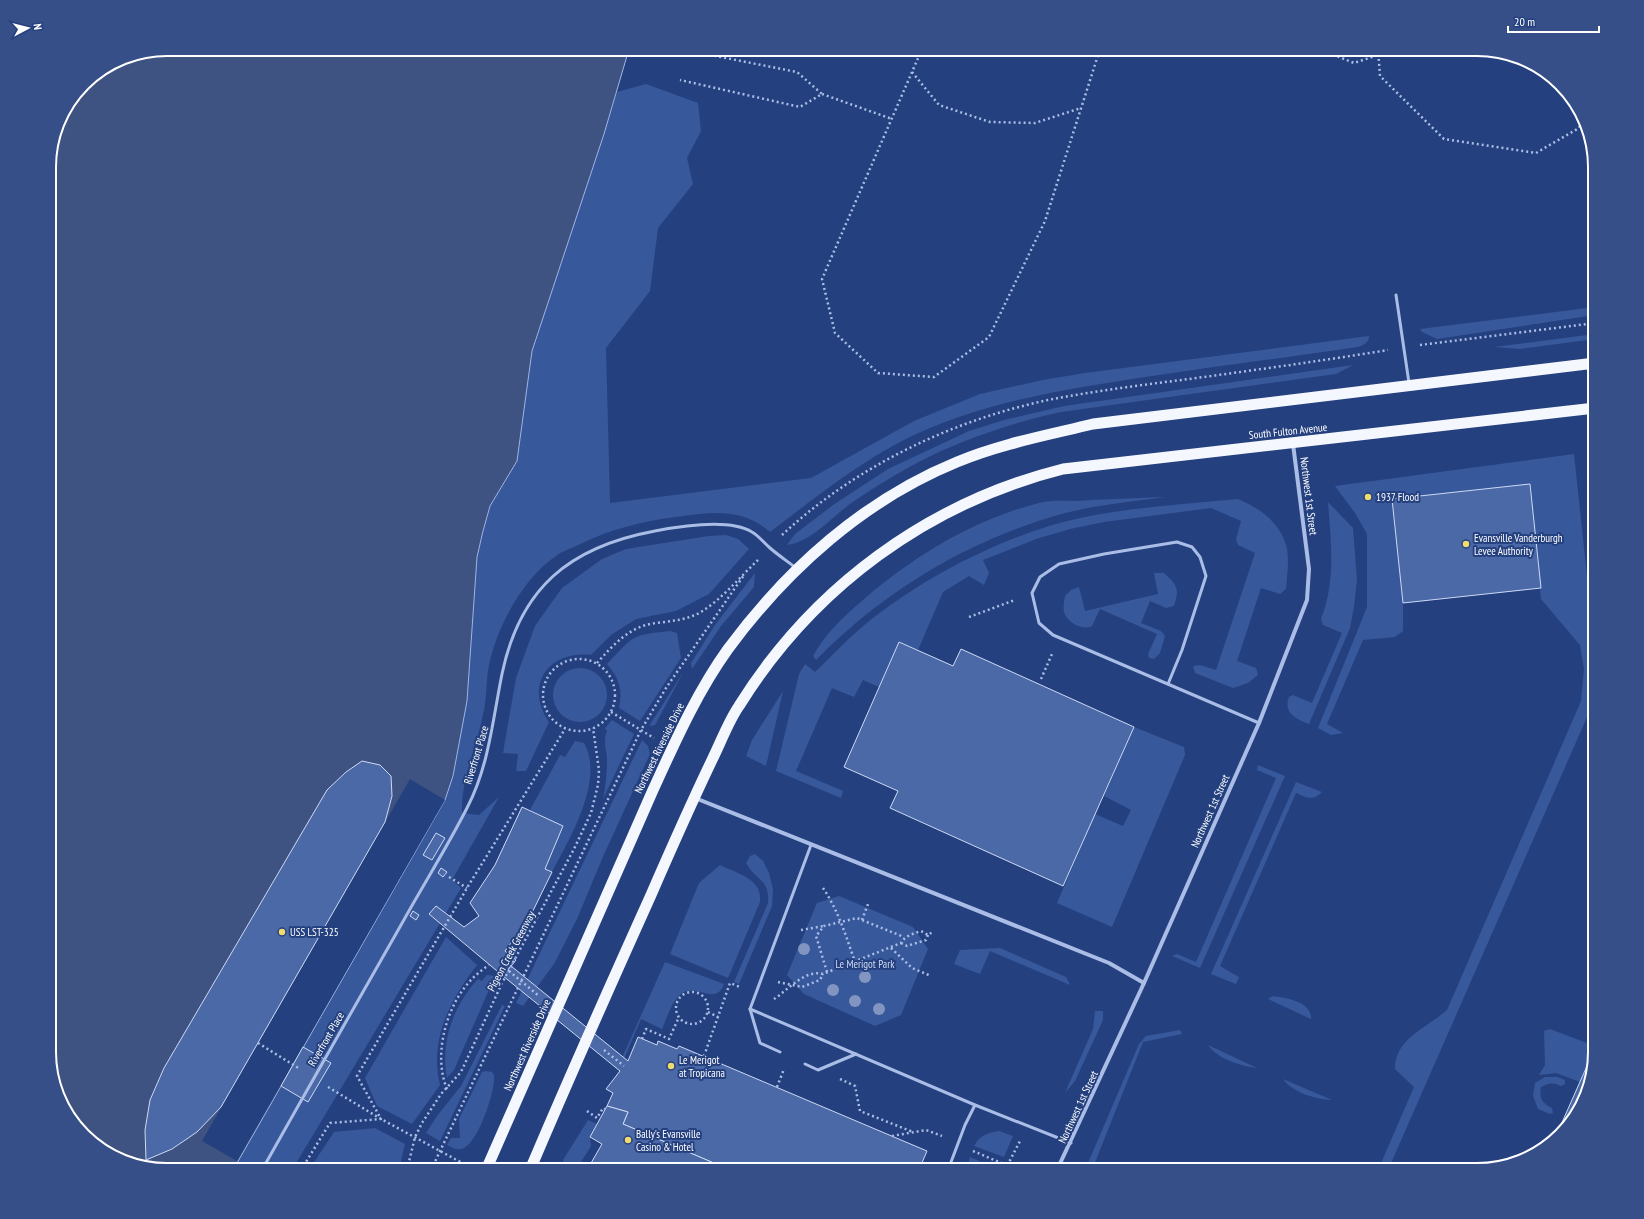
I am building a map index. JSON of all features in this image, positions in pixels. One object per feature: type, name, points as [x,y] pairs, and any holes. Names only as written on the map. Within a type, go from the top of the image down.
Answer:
[{"type":"highway","points":[[1409,385],[1588,364]]},
{"type":"highway","name":"Northwest Riverside Drive","points":[[489,1163],[673,747],[695,705],[728,650],[797,570],[833,536],[875,505],[917,480],[958,461],[1032,438],[1093,424],[1409,385]]},
{"type":"highway","name":"South Fulton Avenue","points":[[694,798],[737,708],[757,678],[798,626],[824,599],[882,552],[933,520],[987,493],[1026,478],[1063,469],[1293,444],[1588,409]]},
{"type":"highway","points":[[533,1163],[694,798]]},
{"type":"street","name":"Northwest 1st Street","points":[[1061,1163],[1144,983],[1259,723],[1307,600],[1309,569],[1293,444]]},
{"type":"street","points":[[694,798],[1109,963],[1144,983]]},
{"type":"lane","points":[[1396,295],[1409,385]]},
{"type":"lane","name":"Riverfront Place","points":[[266,1163],[470,804],[494,728],[502,673],[517,625],[532,599],[555,573],[573,560],[614,542],[660,530],[712,524],[734,526],[752,532],[797,570]]},
{"type":"lane","points":[[1168,684],[1182,650],[1206,576],[1200,557],[1192,547],[1177,542],[1104,554],[1059,564],[1040,577],[1032,593],[1038,623],[1053,635],[1259,723]]},
{"type":"lane","points":[[780,1052],[760,1043],[750,1009],[811,845]]},
{"type":"lane","points":[[750,1009],[975,1105],[1071,1143]]},
{"type":"lane","points":[[805,1064],[818,1070],[856,1054]]},
{"type":"lane","points":[[951,1163],[975,1105]]},
{"type":"path","points":[[714,56],[797,72],[822,94],[892,119]]},
{"type":"path","points":[[919,56],[822,279],[835,333],[878,373],[934,377],[989,337],[1045,221],[1098,56]]},
{"type":"path","points":[[1336,56],[1354,63],[1373,56]]},
{"type":"path","points":[[1378,56],[1380,76],[1444,139],[1536,153],[1579,128],[1580,126]]},
{"type":"path","points":[[912,72],[939,105],[990,122],[1034,122],[1081,108]]},
{"type":"path","points":[[680,80],[800,108],[822,94]]},
{"type":"path","points":[[597,663],[615,643],[633,630],[645,625],[680,620],[700,612],[753,565]]},
{"type":"path","points":[[434,1163],[641,730],[666,688],[747,571]]},
{"type":"path","points":[[969,617],[1032,593]]},
{"type":"path","points":[[1041,679],[1059,637]]},
{"type":"path","points":[[578,658],[591,660],[597,663],[609,674],[615,685],[616,696],[611,712],[608,718],[593,728],[576,731],[565,728],[555,722],[547,712],[543,701],[543,688],[548,677],[556,667],[566,661],[578,658]]},
{"type":"path","points":[[611,712],[673,747]]},
{"type":"path","points":[[381,1119],[357,1076],[467,888],[565,728]]},
{"type":"path","name":"Pigeon Creek Greenway","points":[[409,1163],[415,1137],[429,1111],[460,1072],[502,983],[574,849],[591,813],[598,785],[599,770],[593,728]]},
{"type":"path","points":[[443,873],[467,888]]},
{"type":"path","points":[[823,888],[841,922],[855,962]]},
{"type":"path","points":[[862,920],[868,904]]},
{"type":"path","points":[[801,930],[857,918],[904,937],[921,931],[928,934]]},
{"type":"path","points":[[824,926],[816,936],[827,972]]},
{"type":"path","points":[[772,1001],[792,986],[798,979],[817,973],[823,974],[901,944],[907,946],[926,940],[928,934],[934,931]]},
{"type":"path","points":[[901,944],[904,937]]},
{"type":"path","points":[[891,948],[912,968],[931,976]]},
{"type":"path","points":[[447,1089],[443,1079],[441,1056],[444,1033],[450,1014],[464,988],[476,974],[490,965]]},
{"type":"path","points":[[762,977],[792,986],[802,987],[820,980],[823,974]]},
{"type":"path","points":[[704,1056],[730,983]]},
{"type":"path","points":[[696,992],[705,998],[708,1012],[701,1021],[696,1023],[686,1022],[679,1017],[676,1009],[679,999],[687,993],[696,992]]},
{"type":"path","points":[[708,1012],[718,1017]]},
{"type":"path","points":[[642,1039],[646,1029],[669,1040],[679,1017]]},
{"type":"path","points":[[258,1043],[301,1070]]},
{"type":"path","points":[[818,1070],[855,1086],[860,1112],[913,1132]]},
{"type":"path","points":[[327,1086],[381,1119],[462,1163]]},
{"type":"path","points":[[587,1111],[597,1118],[603,1108],[605,1109]]},
{"type":"path","points":[[305,1163],[330,1123],[381,1119]]},
{"type":"green space","points":[[646,84],[698,103],[701,131],[687,158],[693,184],[658,228],[650,291],[606,348],[610,503],[811,478],[914,421],[980,394],[1043,380],[1085,373],[1369,336],[1369,338],[1365,343],[1358,347],[1088,386],[1023,399],[960,417],[929,428],[900,442],[866,462],[833,484],[770,532],[748,518],[737,515],[726,513],[702,514],[663,519],[626,527],[601,535],[558,554],[544,565],[522,590],[505,620],[493,650],[488,670],[484,710],[464,786],[462,813],[479,815],[499,797],[452,880],[461,888],[296,1163],[237,1163],[445,800],[453,776],[467,701],[477,557],[483,531],[490,506],[517,461],[532,351],[617,92]]},
{"type":"green space","points":[[1588,308],[1588,316],[1437,339],[1422,332],[1420,329]]},
{"type":"green space","points":[[1588,335],[1588,340],[1520,349],[1494,347]]},
{"type":"green space","points":[[1353,365],[1336,374],[1061,412],[1023,421],[986,433],[932,455],[882,483],[850,504],[820,529],[804,539],[787,545],[795,534],[833,505],[888,469],[969,431],[1004,420],[1064,406]]},
{"type":"green space","points":[[1574,454],[1588,585],[1588,715],[1391,1163],[1381,1163],[1414,1087],[1395,1069],[1396,1058],[1406,1041],[1447,1010],[1581,701],[1584,669],[1580,645],[1541,599],[1530,485],[1392,499],[1403,603],[1403,631],[1395,637],[1363,640],[1327,724],[1343,733],[1331,735],[1318,728],[1367,607],[1367,534],[1355,513],[1335,486]]},
{"type":"green space","points":[[1166,497],[1112,504],[1058,515],[991,539],[958,555],[898,591],[869,612],[816,660],[813,656],[823,640],[835,626],[882,584],[945,541],[991,519],[1015,510],[1048,501]]},
{"type":"green space","points":[[1238,499],[1261,511],[1273,522],[1283,537],[1288,555],[1286,589],[1280,594],[1261,588],[1237,661],[1256,668],[1258,675],[1248,683],[1233,688],[1195,673],[1193,666],[1200,665],[1216,670],[1255,553],[1238,545],[1236,539],[1241,521],[1211,508],[1104,522],[1070,529],[1036,539],[983,560],[989,573],[984,585],[969,576],[943,592],[918,650],[899,642],[879,687],[863,680],[854,697],[832,688],[796,771],[843,791],[841,798],[776,771],[799,674],[805,664],[815,672],[865,624],[893,603],[957,564],[1025,534],[1072,520],[1119,511]]},
{"type":"green space","points":[[1328,502],[1353,528],[1357,580],[1350,628],[1309,724],[1295,717],[1289,711],[1289,697],[1293,695],[1312,703],[1342,633],[1323,625],[1321,619],[1326,605],[1331,576]]},
{"type":"green space","points":[[726,535],[738,539],[749,549],[709,594],[676,611],[636,619],[611,635],[591,655],[576,655],[563,658],[552,665],[544,673],[540,684],[539,696],[542,709],[549,722],[526,771],[516,771],[518,754],[503,753],[516,678],[535,626],[562,588],[602,559],[626,549],[709,536]]},
{"type":"green space","points":[[755,573],[754,587],[721,626],[692,669],[691,663],[715,625]]},
{"type":"green space","points":[[1154,573],[1164,573],[1174,584],[1177,595],[1174,606],[1166,608],[1150,601],[1141,623],[1161,631],[1165,636],[1160,653],[1154,659],[1149,658],[1148,654],[1157,634],[1100,609],[1092,626],[1088,627],[1075,625],[1068,619],[1064,612],[1065,596],[1071,590],[1079,587],[1085,611],[1158,594]]},
{"type":"green space","points":[[670,631],[677,633],[681,658],[640,721],[619,708],[619,684],[607,664],[628,642],[634,638],[647,634]]},
{"type":"green space","points":[[580,668],[590,670],[599,676],[605,685],[607,695],[605,705],[599,714],[590,720],[580,722],[570,720],[561,714],[555,705],[553,695],[555,685],[561,676],[570,670]]},
{"type":"green space","points":[[684,671],[655,725],[649,726]]},
{"type":"green space","points":[[783,691],[766,766],[746,756],[752,740]]},
{"type":"green space","points":[[612,720],[634,734],[603,799],[606,784],[607,763],[605,741],[607,731],[605,728]]},
{"type":"green space","points":[[1134,727],[1184,747],[1185,755],[1112,927],[1057,903],[1095,814],[1123,826],[1131,810],[1104,796]]},
{"type":"green space","points":[[642,740],[648,746],[650,754],[602,859],[577,919],[554,964],[523,1006],[516,1003]]},
{"type":"green space","points":[[575,741],[584,743],[589,758],[590,774],[588,792],[575,827],[552,872],[545,869],[563,826],[530,810],[560,755],[565,757]]},
{"type":"green space","points":[[1258,765],[1285,776],[1200,968],[1172,956],[1177,954],[1196,962],[1276,778],[1257,770]]},
{"type":"green space","points":[[1296,782],[1322,792],[1312,798],[1296,793],[1220,966],[1239,977],[1236,984],[1211,974]]},
{"type":"green space","points":[[755,854],[763,861],[769,873],[773,889],[772,906],[739,984],[734,982],[768,903],[767,889],[746,863],[750,856]]},
{"type":"green space","points":[[720,865],[748,878],[758,888],[760,894],[760,902],[728,978],[670,954],[699,883]]},
{"type":"green space","name":"Le Merigot Park","points":[[839,896],[913,927],[928,949],[901,1015],[875,1026],[804,994],[787,975],[817,903]]},
{"type":"green space","points":[[446,937],[477,965],[458,992],[444,1021],[437,1052],[437,1068],[440,1085],[412,1124],[377,1106],[365,1078]]},
{"type":"green space","points":[[1000,948],[1066,977],[1070,985],[990,951],[980,974],[954,964],[960,950]]},
{"type":"green space","points":[[665,962],[724,984],[720,991],[716,994],[687,991],[681,994],[672,1006],[662,1029],[641,1019],[623,1061],[621,1060]]},
{"type":"green space","points":[[487,975],[495,976],[454,1070],[447,1078],[445,1064],[447,1037],[451,1024],[469,989],[478,979],[482,981]]},
{"type":"green space","points":[[1273,996],[1285,998],[1303,1005],[1310,1013],[1311,1019],[1268,999]]},
{"type":"green space","points":[[502,1005],[505,1006],[440,1141],[426,1133],[437,1116],[461,1086]]},
{"type":"green space","points":[[1095,1011],[1103,1011],[1103,1020],[1075,1081],[1065,1093],[1093,1029]]},
{"type":"green space","points":[[1550,1029],[1588,1043],[1587,1065],[1580,1082],[1556,1073],[1539,1075],[1545,1065],[1544,1031]]},
{"type":"green space","points":[[1180,1030],[1182,1034],[1143,1042],[1095,1163],[1088,1163],[1139,1044],[1146,1036]]},
{"type":"green space","points":[[1208,1045],[1257,1068],[1244,1066],[1223,1058]]},
{"type":"green space","points":[[482,1072],[492,1072],[494,1075],[494,1082],[485,1115],[475,1136],[469,1144],[462,1149],[453,1148],[447,1145],[451,1138],[460,1138],[459,1119]]},
{"type":"green space","points":[[1545,1077],[1557,1077],[1565,1080],[1565,1084],[1561,1086],[1551,1084],[1541,1087],[1540,1095],[1542,1100],[1552,1108],[1553,1113],[1550,1114],[1538,1109],[1533,1096],[1535,1083]]},
{"type":"green space","points":[[1283,1079],[1332,1100],[1298,1092]]},
{"type":"green space","points":[[588,1120],[597,1124],[590,1137],[591,1146],[580,1163],[563,1163],[563,1160]]},
{"type":"green space","points":[[375,1128],[405,1144],[401,1163],[314,1163],[334,1132]]},
{"type":"green space","points":[[999,1131],[1013,1136],[1004,1157],[974,1146],[984,1135]]},
{"type":"green space","points":[[970,1157],[984,1163],[968,1163]]},
{"type":"shaded area","points":[[159,56],[627,56],[604,134],[532,351],[517,461],[490,506],[483,531],[477,557],[467,701],[453,776],[445,800],[237,1163],[167,1163],[145,1161],[118,1152],[88,1131],[71,1108],[64,1095],[56,1060],[56,159],[64,124],[75,105],[88,88],[105,75],[124,64]]},
{"type":"pier","points":[[410,779],[445,800],[237,1161],[202,1141]]},
{"type":"building","name":"Evansville Vanderburgh Levee Authority","points":[[1530,484],[1541,588],[1403,603],[1392,499]]},
{"type":"building","points":[[899,642],[953,666],[961,649],[1134,727],[1063,886],[890,808],[898,791],[844,767]]},
{"type":"building","name":"USS LST-325","points":[[362,761],[380,765],[391,776],[392,796],[385,822],[221,1107],[197,1132],[172,1149],[146,1160],[145,1130],[150,1100],[164,1068],[327,790],[346,772]]},
{"type":"building","points":[[522,807],[563,826],[545,869],[552,872],[527,923],[505,951],[516,960],[503,976],[429,914],[436,906],[464,927],[479,916],[470,903],[495,865]]},
{"type":"building","points":[[436,833],[445,838],[432,860],[423,855]]},
{"type":"building","points":[[441,868],[447,872],[443,877],[438,873]]},
{"type":"building","points":[[413,911],[419,915],[416,920],[410,916]]},
{"type":"building","name":"Le Merigot at Tropicana","points":[[511,966],[628,1061],[638,1037],[657,1045],[658,1041],[677,1049],[679,1046],[927,1151],[922,1163],[714,1163],[623,1124],[628,1112],[607,1106],[613,1093],[606,1089],[620,1071],[503,976]]},
{"type":"building","points":[[303,1047],[331,1063],[308,1102],[281,1086]]},
{"type":"building","points":[[1587,1066],[1582,1088],[1577,1101],[1561,1125]]},
{"type":"building","name":"Bally's Evansville Casino & Hotel","points":[[607,1106],[628,1112],[623,1124],[714,1163],[591,1163],[602,1144],[590,1137]]},
{"type":"place","name":"1937 Flood","points":[[1368,497]]},
{"type":"place","name":"Evansville Vanderburgh Levee Authority","points":[[1466,544]]},
{"type":"place","name":"USS LST-325","points":[[282,932]]},
{"type":"place","name":"Le Merigot at Tropicana","points":[[671,1066]]},
{"type":"place","name":"Bally's Evansville Casino & Hotel","points":[[628,1140]]}]
